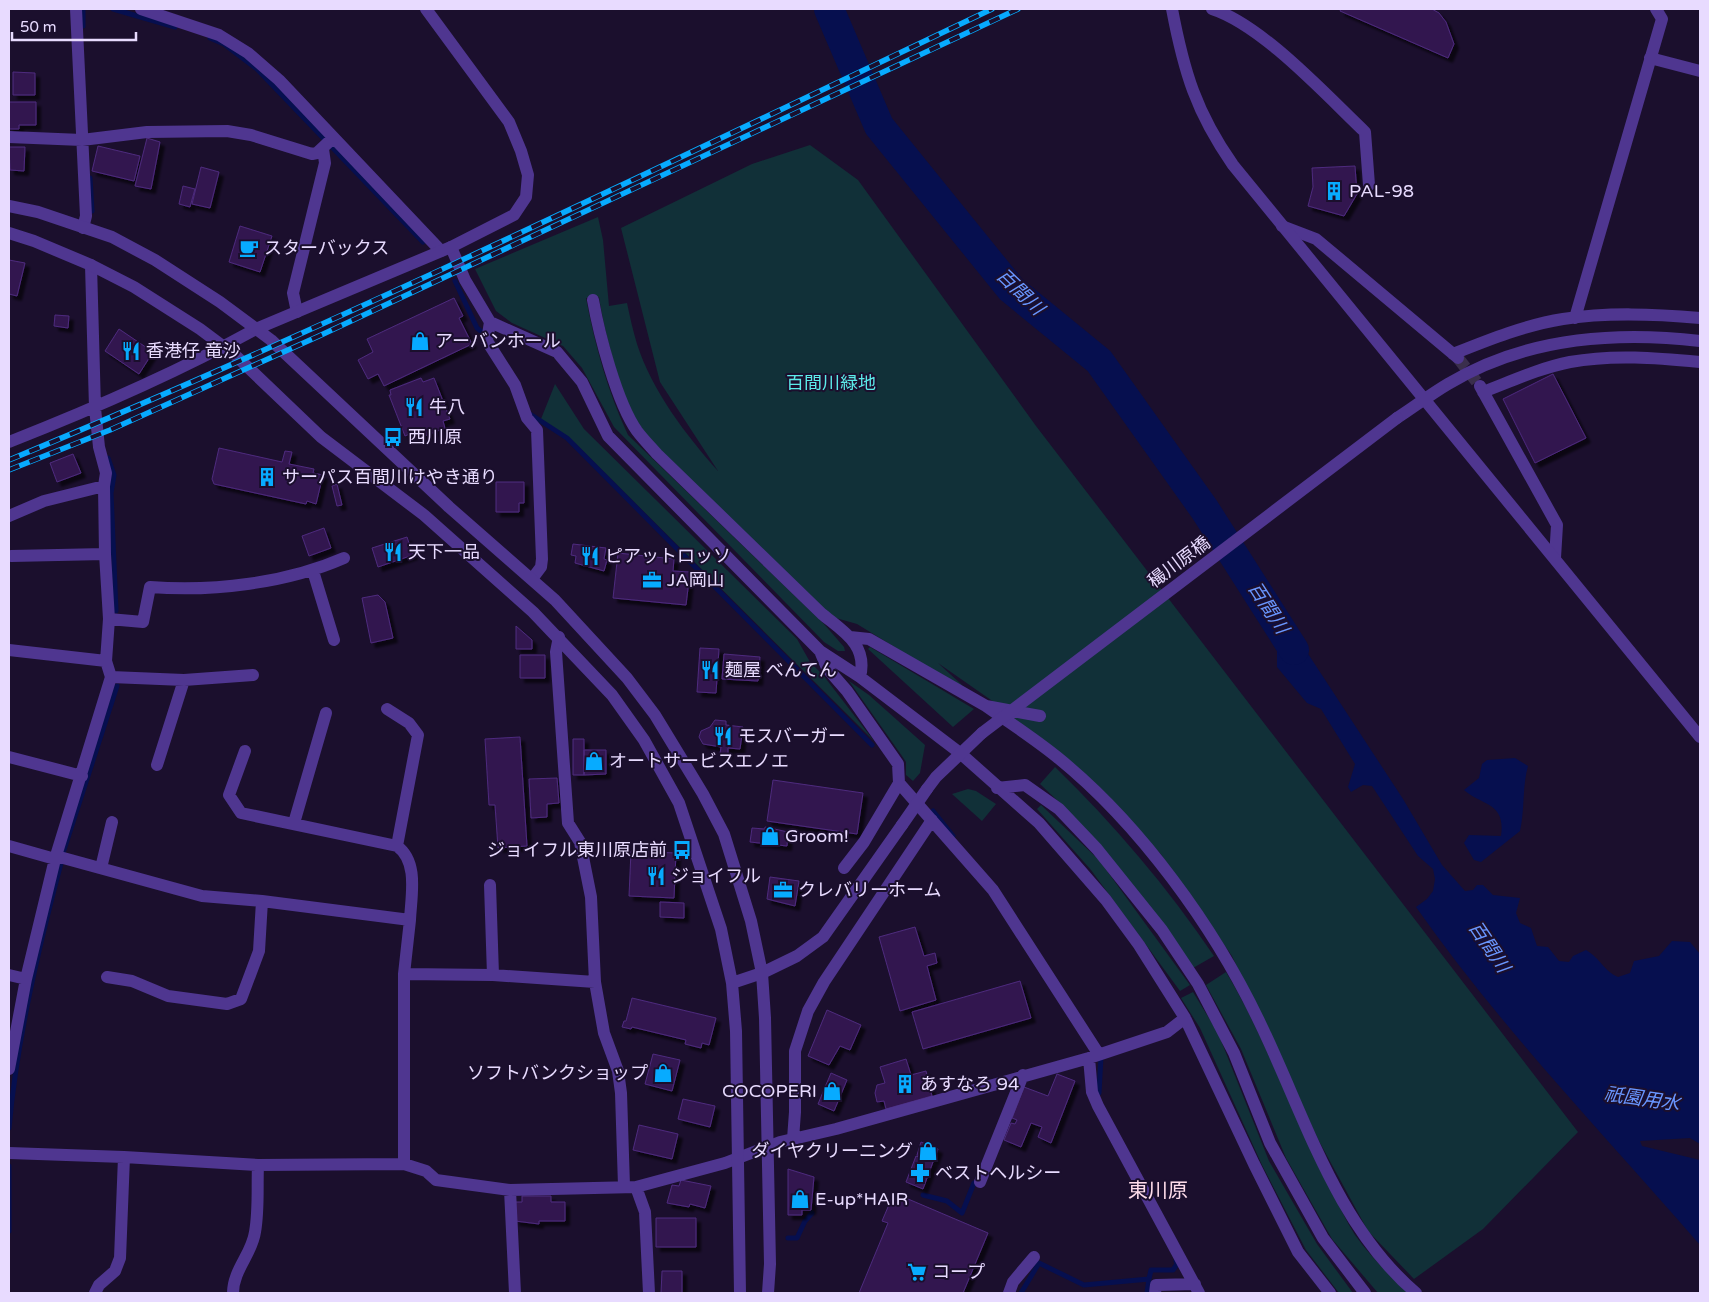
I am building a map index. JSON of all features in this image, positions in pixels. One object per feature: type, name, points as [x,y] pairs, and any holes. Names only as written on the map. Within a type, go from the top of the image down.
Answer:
[{"type":"street","points":[[76,9],[86,216],[83,228]]},
{"type":"street","points":[[142,9],[199,27],[235,44],[279,80],[328,143],[446,249],[490,322],[558,352],[582,382],[608,436],[820,651],[860,678],[960,753],[997,788],[1040,823],[1106,900],[1139,945],[1185,1018],[1298,1252],[1330,1293]]},
{"type":"street","points":[[9,442],[95,408],[223,347],[256,329],[446,249],[514,215],[526,197],[528,175],[522,151],[509,122],[426,9]]},
{"type":"street","points":[[1172,9],[1181,55],[1200,112],[1233,165],[1700,737]]},
{"type":"street","points":[[1212,9],[1227,13],[1264,38],[1365,132],[1369,185]]},
{"type":"street","points":[[1575,318],[1662,19],[1656,9]]},
{"type":"street","points":[[1650,58],[1700,71]]},
{"type":"street","points":[[9,137],[82,140],[147,132],[226,131],[251,135],[312,154],[328,143]]},
{"type":"street","points":[[297,312],[293,293],[325,163],[328,143]]},
{"type":"street","points":[[9,206],[38,212],[112,237],[155,260],[256,329],[290,357],[449,507],[554,600],[627,678],[664,728],[703,794],[730,852],[751,921],[762,972],[768,1146],[770,1264],[768,1293]]},
{"type":"street","points":[[1282,226],[1316,239],[1455,356],[1523,329],[1575,318],[1614,314],[1700,318]]},
{"type":"street","points":[[9,233],[34,241],[92,265],[134,286],[223,347],[321,437],[424,515],[559,637],[612,695],[644,740],[679,803],[722,929],[732,983],[736,1031],[740,1293]]},
{"type":"street","points":[[9,1069],[26,979],[55,858],[111,678],[106,661],[109,619],[105,554],[104,486],[106,473],[99,447],[95,408],[92,265]]},
{"type":"street","points":[[594,300],[597,326],[622,402],[636,430],[684,481],[822,614],[850,637],[862,655],[863,665],[860,678]]},
{"type":"street","points":[[490,322],[488,337],[515,385],[527,418],[537,430],[542,559],[541,567],[532,579]]},
{"type":"street","name":"穝川原橋","points":[[732,983],[797,956],[823,937],[927,789],[960,753],[982,733],[1397,418],[1449,383],[1484,367],[1536,349],[1568,341],[1602,336],[1639,336],[1700,341]]},
{"type":"street","points":[[1555,558],[1557,525],[1482,389],[1570,362],[1637,357],[1700,362]]},
{"type":"street","points":[[9,516],[44,501],[104,486]]},
{"type":"street","points":[[11,556],[105,554]]},
{"type":"street","points":[[109,619],[143,622],[150,587],[181,590],[278,580],[313,571],[344,558]]},
{"type":"street","points":[[313,571],[334,640]]},
{"type":"street","points":[[559,637],[556,652],[568,822],[580,842],[591,897],[595,982],[604,1033],[618,1071],[622,1093],[630,1187],[645,1212],[649,1293]]},
{"type":"street","points":[[850,637],[869,640],[986,706],[1058,758],[1111,807],[1160,863],[1226,959],[1260,1023],[1330,1177],[1360,1230],[1395,1276],[1416,1293]]},
{"type":"street","points":[[9,650],[106,661]]},
{"type":"street","points":[[820,651],[827,668],[847,691],[898,764],[899,783],[864,842],[844,868]]},
{"type":"street","points":[[111,678],[184,680],[253,675]]},
{"type":"street","points":[[157,766],[184,680]]},
{"type":"street","points":[[986,706],[1040,716]]},
{"type":"street","points":[[387,709],[408,723],[418,735],[397,846]]},
{"type":"street","points":[[294,823],[326,713]]},
{"type":"street","points":[[245,751],[229,795],[241,813],[397,846],[406,853],[412,868],[410,920],[404,974],[404,1164]]},
{"type":"street","points":[[9,758],[82,776]]},
{"type":"street","points":[[899,783],[993,890],[1096,1050],[1092,1092],[1197,1289]]},
{"type":"street","points":[[997,788],[1025,785],[1060,809],[1097,849],[1162,930],[1198,984],[1234,1053],[1270,1143],[1324,1238],[1365,1293]]},
{"type":"street","points":[[793,1139],[795,1050],[808,1011],[824,982],[932,820]]},
{"type":"street","points":[[101,868],[112,822]]},
{"type":"street","points":[[9,846],[101,868],[202,896],[262,901],[410,920]]},
{"type":"street","points":[[490,884],[493,975]]},
{"type":"street","points":[[107,977],[132,981],[168,996],[227,1004],[241,999],[259,951],[262,901]]},
{"type":"street","points":[[404,974],[493,975],[595,982]]},
{"type":"street","points":[[9,975],[26,979]]},
{"type":"street","points":[[9,1153],[124,1157],[258,1165],[404,1164],[426,1171],[436,1180],[510,1190],[630,1187],[725,1163],[768,1146],[1097,1055],[1166,1032],[1185,1018]]},
{"type":"street","points":[[980,1182],[1023,1075]]},
{"type":"street","points":[[95,1293],[98,1285],[115,1271],[120,1258],[124,1157]]},
{"type":"street","points":[[233,1293],[236,1274],[256,1232],[258,1165]]},
{"type":"street","points":[[510,1190],[515,1293]]},
{"type":"street","points":[[1009,1293],[1013,1282],[1034,1257]]},
{"type":"street","points":[[1155,1293],[1156,1285],[1197,1289]]},
{"type":"green space","name":"百間川緑地","points":[[810,145],[858,180],[1036,426],[1578,1132],[1483,1229],[1414,1279],[1368,1231],[1319,1141],[1232,956],[1160,853],[991,700],[938,663],[962,685],[960,687],[857,624],[836,618],[820,606],[661,451],[641,428],[627,401],[609,346],[599,297],[586,298],[608,385],[628,435],[824,624],[844,647],[845,651],[838,651],[824,642],[614,427],[582,368],[563,346],[512,323],[496,311],[475,269],[598,217],[603,240],[609,306],[627,303],[637,344],[651,379],[671,412],[718,471],[660,382],[621,228],[752,164]]},
{"type":"green space","points":[[555,384],[584,429],[797,639],[810,662],[823,675],[874,741],[577,445],[541,419]]},
{"type":"green space","points":[[870,647],[974,709],[953,727],[868,649]]},
{"type":"green space","points":[[849,681],[869,695],[925,745],[920,773],[913,781],[906,775],[906,762]]},
{"type":"green space","points":[[1055,767],[1139,857],[1214,956],[1193,968],[1061,804],[1040,784]]},
{"type":"green space","points":[[968,789],[976,791],[996,804],[982,821],[952,794]]},
{"type":"green space","points":[[1041,805],[1099,860],[1190,985],[1180,991],[1091,870],[1037,809]]},
{"type":"green space","points":[[1226,972],[1255,1026],[1305,1137],[1352,1230],[1387,1273],[1409,1293],[1378,1293],[1332,1239],[1286,1158],[1241,1049],[1206,985]]},
{"type":"green space","points":[[1193,992],[1218,1033],[1269,1161],[1317,1244],[1353,1293],[1339,1293],[1306,1250],[1262,1165],[1200,1028],[1181,998]]},
{"type":"water","name":"祇園用水","points":[[1282,614],[1403,799],[1442,865],[1465,891],[1473,890],[1477,885],[1483,885],[1493,895],[1520,898],[1516,913],[1520,923],[1531,928],[1537,946],[1548,947],[1559,961],[1569,962],[1573,956],[1586,950],[1609,972],[1618,977],[1630,973],[1634,961],[1659,956],[1672,941],[1690,942],[1700,954],[1700,1144],[1690,1138],[1640,1141],[1642,1146],[1700,1160],[1700,1245],[1517,1037],[1482,995],[1416,907],[1427,899],[1433,891],[1435,879],[1433,869],[1418,856],[1372,786],[1363,785],[1351,792],[1348,787],[1355,764],[1321,709],[1307,703],[1277,667],[1277,638],[1266,617]]},
{"type":"water","points":[[1515,758],[1528,766],[1520,831],[1481,862],[1474,860],[1464,843],[1469,835],[1501,836],[1502,825],[1500,817],[1491,806],[1464,790],[1479,778],[1482,764],[1487,760]]},
{"type":"building","points":[[1341,9],[1432,9],[1439,13],[1446,22],[1454,44],[1448,58],[1340,11]]},
{"type":"building","points":[[13,72],[35,73],[35,95],[13,95]]},
{"type":"building","points":[[9,102],[36,102],[36,125],[19,125],[19,129],[9,129]]},
{"type":"building","points":[[147,138],[160,142],[151,189],[135,186]]},
{"type":"building","points":[[98,146],[140,156],[134,181],[92,171]]},
{"type":"building","points":[[9,147],[25,147],[24,171],[10,170]]},
{"type":"building","name":"PAL-98","points":[[1355,166],[1357,194],[1344,216],[1308,206],[1313,187],[1312,168]]},
{"type":"building","points":[[201,167],[219,172],[210,208],[192,204]]},
{"type":"building","points":[[183,186],[195,189],[190,207],[179,204]]},
{"type":"building","points":[[240,226],[272,236],[260,272],[229,262]]},
{"type":"building","points":[[9,260],[25,263],[17,296],[9,294]]},
{"type":"building","points":[[454,298],[463,316],[459,318],[472,344],[384,386],[378,374],[368,379],[358,360],[373,352],[367,339]]},
{"type":"building","points":[[55,315],[69,316],[68,328],[54,326]]},
{"type":"building","points":[[119,329],[153,352],[139,374],[105,351]]},
{"type":"building","points":[[1553,374],[1586,438],[1535,463],[1503,399]]},
{"type":"building","points":[[421,378],[423,382],[434,378],[450,419],[443,421],[445,428],[417,439],[414,432],[405,436],[389,395],[391,395],[390,390]]},
{"type":"building","name":"サーパス百間川けやき通り","points":[[219,448],[282,462],[285,451],[292,452],[289,464],[314,469],[313,473],[323,475],[316,504],[307,501],[306,504],[214,484],[212,479]]},
{"type":"building","points":[[73,454],[81,473],[57,482],[50,463]]},
{"type":"building","points":[[496,482],[524,482],[524,503],[519,503],[519,512],[496,512]]},
{"type":"building","points":[[337,484],[342,505],[337,506],[332,486]]},
{"type":"building","points":[[324,528],[331,548],[309,556],[302,536]]},
{"type":"building","points":[[407,537],[413,555],[378,567],[372,548]]},
{"type":"building","points":[[573,544],[606,548],[604,559],[607,560],[604,571],[575,563],[576,556],[571,555]]},
{"type":"building","points":[[618,553],[674,559],[673,571],[690,572],[686,605],[613,598]]},
{"type":"building","points":[[378,595],[385,602],[393,638],[371,643],[362,598]]},
{"type":"building","points":[[516,626],[532,640],[532,649],[516,649]]},
{"type":"building","points":[[700,648],[719,649],[716,693],[697,692]]},
{"type":"building","points":[[724,654],[760,657],[758,681],[722,679]]},
{"type":"building","points":[[520,655],[545,655],[545,678],[520,678]]},
{"type":"building","points":[[715,720],[726,721],[726,725],[743,727],[740,749],[728,748],[728,754],[720,754],[721,747],[703,744],[699,737],[701,731],[710,727]]},
{"type":"building","points":[[520,737],[527,846],[498,848],[495,805],[489,805],[485,739]]},
{"type":"building","points":[[573,739],[584,739],[584,775],[573,775]]},
{"type":"building","points":[[584,750],[606,750],[606,774],[584,775]]},
{"type":"building","points":[[557,778],[559,803],[547,804],[547,817],[531,818],[529,779]]},
{"type":"building","points":[[773,780],[863,793],[857,834],[767,821]]},
{"type":"building","points":[[765,827],[788,832],[787,846],[750,842],[752,828],[765,829]]},
{"type":"building","points":[[631,851],[676,853],[674,898],[629,896]]},
{"type":"building","points":[[770,877],[799,881],[795,906],[767,899]]},
{"type":"building","points":[[660,902],[684,903],[684,918],[660,917]]},
{"type":"building","points":[[915,927],[924,956],[935,953],[937,963],[927,966],[936,1000],[900,1011],[879,937]]},
{"type":"building","points":[[1020,981],[1031,1018],[923,1049],[912,1012]]},
{"type":"building","points":[[632,998],[716,1018],[709,1045],[702,1043],[701,1048],[685,1044],[686,1040],[632,1027],[631,1029],[622,1027],[624,1021],[626,1021]]},
{"type":"building","points":[[827,1010],[861,1025],[850,1050],[840,1046],[829,1065],[808,1056]]},
{"type":"building","points":[[653,1054],[680,1060],[672,1091],[645,1084]]},
{"type":"building","name":"あすなろ 94","points":[[906,1059],[911,1075],[926,1071],[932,1096],[886,1109],[884,1101],[877,1102],[875,1093],[877,1085],[885,1083],[880,1067]]},
{"type":"building","points":[[831,1073],[847,1080],[834,1111],[818,1104]]},
{"type":"building","points":[[1057,1074],[1075,1081],[1051,1143],[1038,1137],[1042,1127],[1031,1123],[1021,1147],[1004,1140],[1011,1123],[1015,1124],[1017,1120],[1012,1118],[1024,1087],[1048,1096]]},
{"type":"building","points":[[683,1099],[715,1106],[710,1127],[678,1119]]},
{"type":"building","points":[[639,1125],[678,1134],[672,1159],[633,1150]]},
{"type":"building","points":[[921,1142],[938,1149],[934,1161],[917,1155]]},
{"type":"building","points":[[916,1156],[933,1162],[923,1189],[906,1182]]},
{"type":"building","points":[[788,1169],[814,1177],[811,1210],[802,1210],[802,1215],[788,1215]]},
{"type":"building","points":[[681,1180],[711,1186],[705,1208],[690,1204],[689,1207],[667,1203],[672,1185],[679,1186]]},
{"type":"building","points":[[894,1193],[988,1233],[963,1293],[859,1293],[888,1223],[882,1221]]},
{"type":"building","points":[[522,1196],[551,1196],[551,1202],[565,1202],[565,1221],[539,1221],[539,1224],[515,1221],[515,1202],[522,1202]]},
{"type":"building","points":[[656,1218],[696,1218],[696,1247],[656,1247]]},
{"type":"building","points":[[662,1271],[682,1271],[682,1293],[661,1293]]},
{"type":"waterway","points":[[83,9],[83,26]]},
{"type":"waterway","points":[[113,9],[175,27]]},
{"type":"waterway","name":"百間川","points":[[829,9],[879,126],[1011,289],[1099,361],[1205,510],[1294,650]]},
{"type":"waterway","points":[[210,38],[224,44],[257,69],[423,242]]},
{"type":"waterway","points":[[90,178],[92,211]]},
{"type":"waterway","points":[[455,281],[477,328],[487,336]]},
{"type":"waterway","points":[[530,414],[567,438],[872,745]]},
{"type":"waterway","points":[[108,458],[114,475],[111,493],[116,611]]},
{"type":"waterway","points":[[63,853],[117,686]]},
{"type":"waterway","points":[[933,811],[953,836]]},
{"type":"waterway","points":[[9,1128],[17,1061],[29,995],[61,863]]},
{"type":"waterway","points":[[1099,1093],[1101,1056]]},
{"type":"waterway","points":[[9,1166],[9,1231]]},
{"type":"waterway","points":[[923,1195],[947,1201],[962,1213],[974,1183]]},
{"type":"waterway","points":[[788,1238],[797,1238],[805,1221],[812,1213]]},
{"type":"waterway","points":[[1021,1293],[1039,1263],[1084,1285],[1149,1279],[1151,1270],[1173,1270],[1177,1264],[1176,1261]]},
{"type":"waterway","points":[[1147,1293],[1149,1279]]},
{"type":"tunnel","points":[[1458,358],[1480,386]]},
{"type":"railway","points":[[9,460],[380,298],[992,9]]},
{"type":"railway","points":[[9,470],[110,430],[319,336],[1018,9]]},
{"type":"place","name":"PAL-98","points":[[1334,191]]},
{"type":"place","name":"スターバックス","points":[[249,248]]},
{"type":"place","name":"アーバンホール","points":[[420,341]]},
{"type":"place","name":"香港仔 竜沙","points":[[131,351]]},
{"type":"place","name":"牛八","points":[[414,407]]},
{"type":"place","name":"西川原","points":[[393,437]]},
{"type":"place","name":"サーパス百間川けやき通り","points":[[267,477]]},
{"type":"place","name":"天下一品","points":[[393,552]]},
{"type":"place","name":"ピアットロッソ","points":[[590,556]]},
{"type":"place","name":"JA岡山","points":[[652,580]]},
{"type":"place","name":"麺屋 べんてん","points":[[710,670]]},
{"type":"place","name":"モスバーガー","points":[[723,736]]},
{"type":"place","name":"オートサービスエノエ","points":[[594,761]]},
{"type":"place","name":"Groom!","points":[[770,836]]},
{"type":"place","name":"ジョイフル東川原店前","points":[[682,850]]},
{"type":"place","name":"ジョイフル","points":[[656,876]]},
{"type":"place","name":"クレバリーホーム","points":[[783,890]]},
{"type":"place","name":"ソフトバンクショップ","points":[[663,1073]]},
{"type":"place","name":"あすなろ 94","points":[[905,1084]]},
{"type":"place","name":"COCOPERI","points":[[832,1091]]},
{"type":"place","name":"ダイヤクリーニング","points":[[928,1151]]},
{"type":"place","name":"ベストヘルシー","points":[[920,1173]]},
{"type":"place","name":"E-up*HAIR","points":[[800,1199]]},
{"type":"place","name":"コープ","points":[[917,1272]]},
{"type":"district","name":"東川原","points":[[1158,1191]]}]
